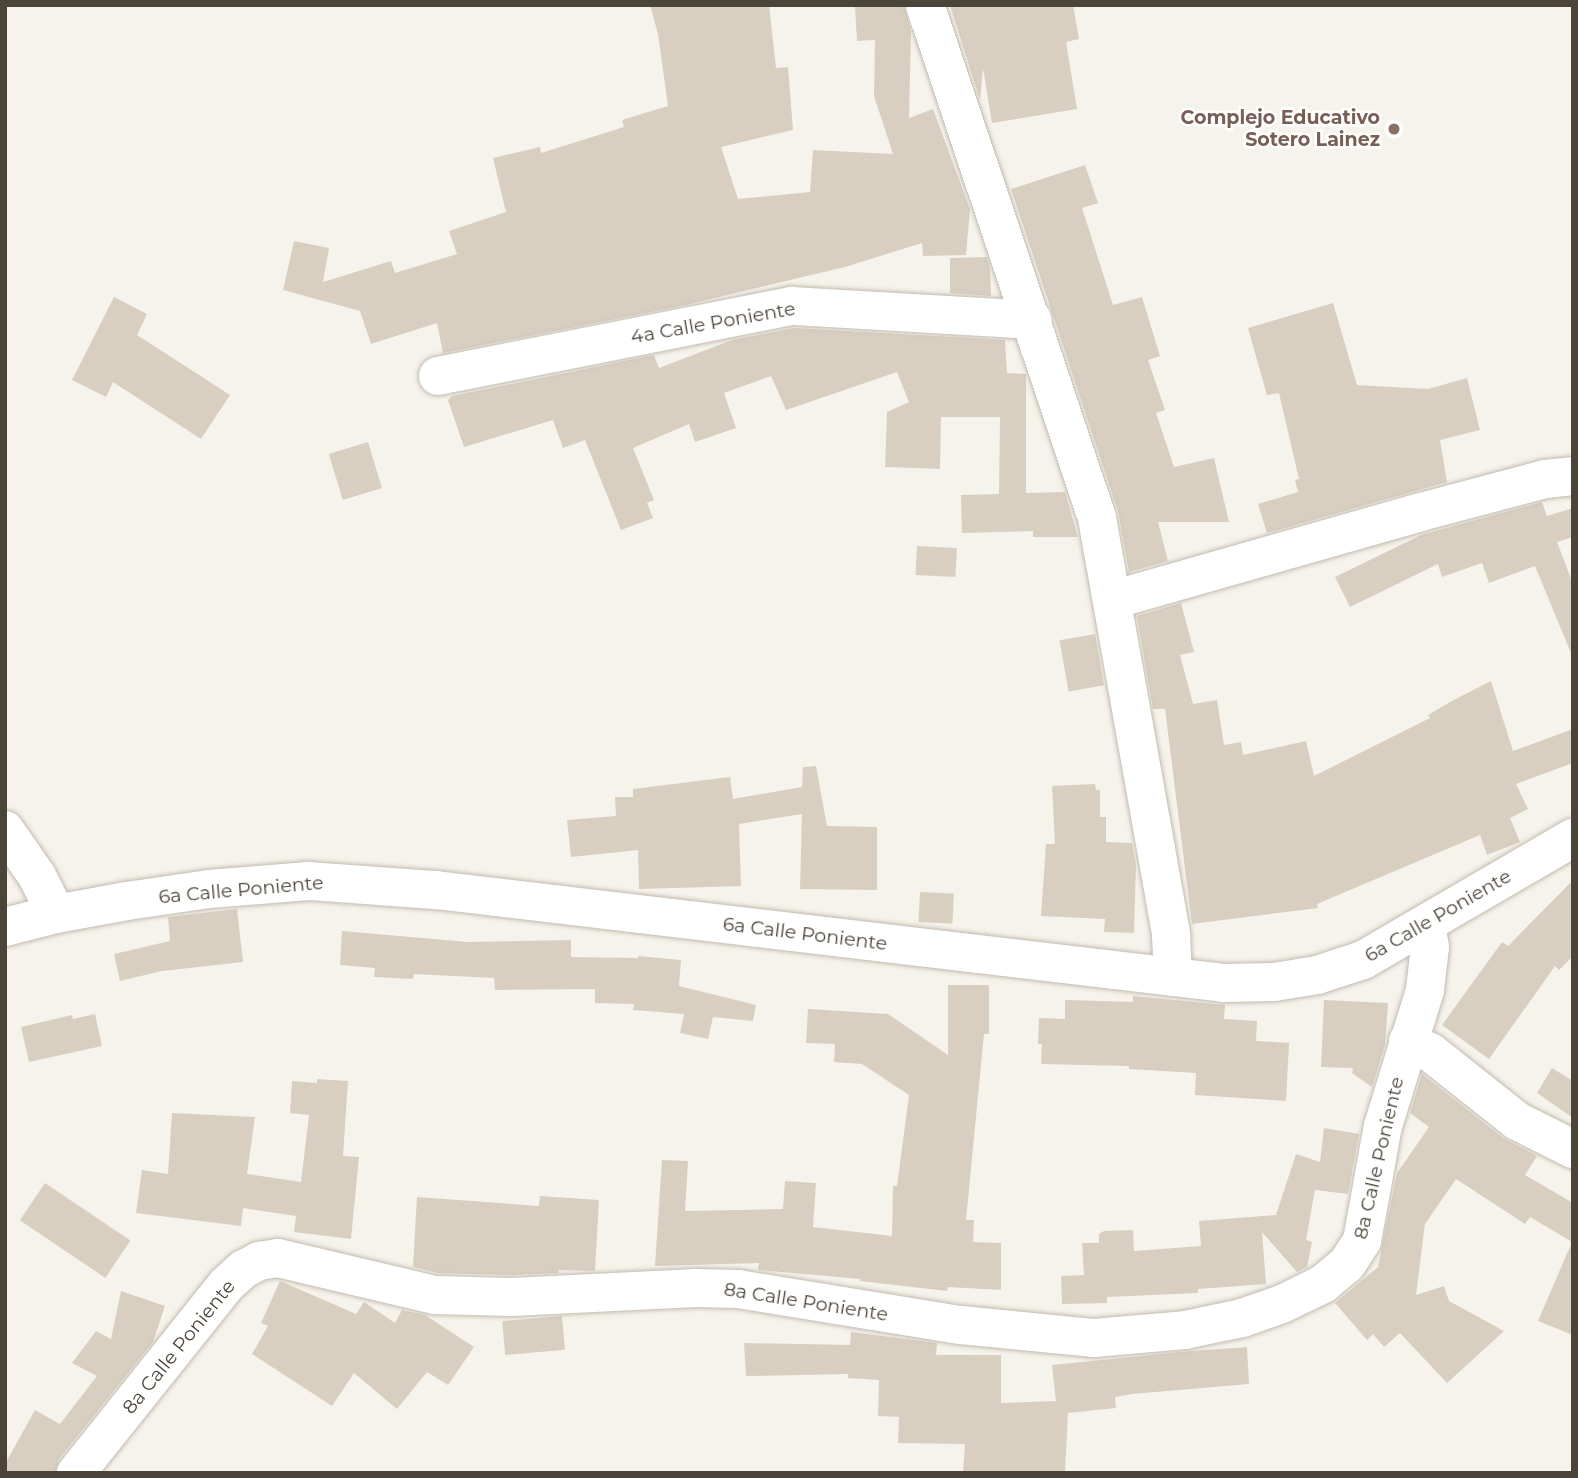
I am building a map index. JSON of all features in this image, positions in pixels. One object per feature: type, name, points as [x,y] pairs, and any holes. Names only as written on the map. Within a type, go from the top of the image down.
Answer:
[{"type":"street","points":[[925,5],[1033,320],[1097,518],[1171,935],[1173,977]]},
{"type":"street","name":"4a Calle Poniente","points":[[438,376],[792,306],[1033,320]]},
{"type":"street","points":[[1112,600],[1421,512],[1545,479],[1573,476]]},
{"type":"street","points":[[5,830],[37,876],[56,914]]},
{"type":"street","name":"6a Calle Poniente","points":[[5,928],[56,914],[209,889],[309,881],[436,890],[1173,977],[1224,982],[1274,982],[1317,975],[1363,960],[1426,926],[1573,838]]},
{"type":"street","name":"8a Calle Poniente","points":[[76,1473],[226,1285],[244,1269],[259,1261],[278,1258],[435,1294],[512,1297],[696,1288],[738,1289],[961,1325],[1094,1338],[1185,1330],[1242,1318],[1323,1284],[1347,1264],[1362,1241],[1369,1218],[1383,1126],[1424,990],[1430,947],[1426,926]]},
{"type":"street","points":[[1408,1041],[1430,1052],[1517,1121],[1573,1149]]},
{"type":"building","points":[[650,5],[769,5],[776,68],[788,67],[793,130],[721,147],[738,199],[810,192],[813,150],[893,154],[874,96],[875,40],[857,41],[855,5],[904,5],[911,32],[909,118],[933,109],[970,209],[966,255],[923,256],[922,243],[845,267],[686,305],[443,353],[437,323],[371,344],[360,311],[283,290],[294,241],[329,248],[323,282],[391,261],[395,273],[457,254],[449,231],[506,212],[493,158],[540,147],[541,153],[624,127],[622,120],[668,106],[658,34]]},
{"type":"building","points":[[950,5],[1073,5],[1079,39],[1066,42],[1077,109],[992,123],[983,68],[980,100]]},
{"type":"building","points":[[1085,165],[1098,203],[1082,208],[1113,305],[1142,297],[1160,356],[1148,360],[1165,410],[1156,413],[1174,467],[1214,458],[1229,522],[1158,522],[1168,561],[1129,572],[1118,511],[1011,189]]},
{"type":"building","points":[[987,257],[991,296],[950,293],[950,258]]},
{"type":"building","points":[[114,297],[147,314],[137,335],[230,395],[201,439],[113,382],[106,397],[72,380]]},
{"type":"building","points":[[1333,303],[1357,385],[1428,389],[1467,378],[1480,430],[1440,440],[1447,482],[1267,533],[1258,504],[1298,492],[1295,480],[1299,479],[1279,393],[1267,395],[1248,328]]},
{"type":"building","points":[[794,328],[1005,340],[1007,373],[1026,374],[1026,493],[1065,492],[1078,537],[1033,537],[1033,531],[962,533],[961,495],[999,494],[1000,417],[941,417],[940,469],[885,467],[887,412],[909,402],[897,372],[786,410],[771,376],[724,393],[736,428],[695,442],[689,424],[633,448],[654,500],[647,503],[653,518],[621,530],[585,440],[563,448],[553,420],[464,447],[448,400],[452,396],[654,355],[659,368],[732,340]]},
{"type":"building","points":[[368,442],[382,488],[343,500],[329,454]]},
{"type":"building","points":[[1542,502],[1547,516],[1573,508],[1573,537],[1557,542],[1573,584],[1573,658],[1535,566],[1489,583],[1482,563],[1442,577],[1438,564],[1350,607],[1335,577],[1421,535]]},
{"type":"building","points":[[917,546],[957,548],[955,577],[915,575]]},
{"type":"building","points":[[1181,603],[1194,652],[1180,655],[1193,704],[1217,700],[1224,745],[1241,742],[1243,755],[1306,741],[1314,776],[1430,718],[1428,715],[1491,681],[1513,751],[1573,729],[1573,763],[1516,784],[1528,809],[1510,818],[1520,842],[1487,855],[1480,835],[1317,904],[1318,908],[1192,924],[1165,709],[1153,709],[1137,616]]},
{"type":"building","points":[[1095,634],[1104,685],[1069,691],[1060,640]]},
{"type":"building","points":[[816,766],[827,826],[877,827],[877,890],[800,889],[802,814],[739,824],[741,886],[639,889],[638,850],[571,857],[567,820],[616,816],[615,797],[633,797],[633,789],[730,777],[733,799],[802,787],[803,767]]},
{"type":"building","points":[[1095,784],[1096,790],[1100,790],[1100,817],[1106,817],[1106,842],[1132,843],[1136,865],[1134,933],[1104,932],[1105,919],[1041,916],[1046,844],[1055,844],[1052,786]]},
{"type":"building","points":[[1573,880],[1573,956],[1559,970],[1555,966],[1489,1059],[1442,1025],[1502,942],[1508,946]]},
{"type":"building","points":[[920,892],[954,894],[952,924],[918,922]]},
{"type":"building","points":[[237,909],[243,962],[162,971],[120,981],[114,954],[170,941],[168,917]]},
{"type":"building","points":[[342,931],[468,942],[571,940],[571,957],[638,956],[681,960],[679,986],[756,1005],[753,1021],[713,1017],[708,1039],[680,1033],[684,1014],[633,1010],[634,1004],[595,1003],[595,989],[495,990],[494,978],[414,974],[413,979],[374,977],[375,968],[340,965]]},
{"type":"building","points":[[948,985],[989,985],[989,1034],[984,1034],[966,1220],[974,1220],[973,1242],[1001,1243],[1001,1290],[948,1287],[947,1291],[860,1279],[758,1270],[759,1263],[655,1266],[662,1160],[688,1161],[685,1211],[783,1209],[785,1181],[816,1183],[813,1227],[892,1236],[893,1186],[897,1186],[909,1095],[862,1064],[834,1062],[835,1044],[806,1043],[808,1009],[888,1014],[948,1055]]},
{"type":"building","points":[[1133,996],[1225,1005],[1224,1019],[1257,1021],[1256,1041],[1289,1043],[1286,1101],[1195,1095],[1196,1073],[1129,1069],[1129,1066],[1041,1064],[1042,1044],[1038,1044],[1039,1018],[1065,1019],[1065,1000],[1133,1002]]},
{"type":"building","points":[[1324,1000],[1388,1003],[1385,1045],[1372,1087],[1352,1073],[1353,1068],[1321,1067]]},
{"type":"building","points":[[95,1014],[102,1046],[29,1062],[21,1027],[72,1015],[73,1019]]},
{"type":"building","points":[[1552,1068],[1573,1081],[1573,1118],[1537,1093]]},
{"type":"building","points":[[1422,1074],[1503,1138],[1537,1156],[1525,1175],[1573,1203],[1573,1335],[1538,1321],[1572,1242],[1530,1217],[1525,1224],[1456,1179],[1425,1224],[1416,1295],[1444,1286],[1449,1301],[1504,1331],[1447,1383],[1400,1333],[1384,1347],[1373,1334],[1367,1340],[1335,1303],[1378,1267],[1397,1173],[1429,1127],[1410,1113]]},
{"type":"building","points":[[317,1079],[348,1081],[343,1156],[359,1157],[351,1239],[294,1232],[296,1216],[243,1208],[241,1226],[136,1213],[142,1170],[168,1174],[172,1113],[255,1117],[247,1174],[301,1182],[309,1115],[290,1113],[292,1081],[317,1083]]},
{"type":"building","points":[[1324,1128],[1359,1134],[1348,1194],[1315,1190],[1306,1240],[1312,1242],[1307,1267],[1297,1272],[1262,1232],[1266,1284],[1198,1289],[1198,1293],[1107,1297],[1107,1303],[1062,1304],[1061,1276],[1084,1275],[1082,1243],[1099,1243],[1099,1234],[1104,1231],[1133,1230],[1134,1251],[1201,1246],[1199,1221],[1276,1215],[1296,1154],[1320,1162]]},
{"type":"building","points":[[45,1183],[130,1241],[105,1278],[20,1220]]},
{"type":"building","points":[[540,1196],[599,1200],[595,1271],[558,1270],[559,1273],[512,1275],[438,1273],[413,1267],[417,1197],[539,1206]]},
{"type":"building","points":[[280,1281],[356,1314],[364,1302],[395,1323],[402,1310],[425,1315],[474,1347],[448,1385],[427,1372],[397,1409],[354,1373],[332,1406],[252,1354],[268,1326],[261,1323]]},
{"type":"building","points":[[121,1291],[165,1306],[153,1342],[59,1459],[55,1473],[5,1473],[5,1464],[35,1410],[60,1424],[97,1376],[72,1363],[96,1331],[111,1339]]},
{"type":"building","points":[[562,1316],[565,1350],[505,1355],[502,1321]]},
{"type":"building","points":[[851,1332],[937,1343],[936,1355],[1001,1355],[1001,1403],[1056,1401],[1052,1365],[1192,1351],[1247,1347],[1249,1384],[1132,1394],[1115,1397],[1116,1408],[1068,1413],[1065,1473],[963,1473],[965,1444],[898,1443],[899,1417],[878,1416],[879,1380],[848,1378],[848,1374],[746,1376],[744,1343],[850,1345]]},
{"type":"place","name":"Complejo Educativo Sotero Lainez","points":[[1394,129]]}]
